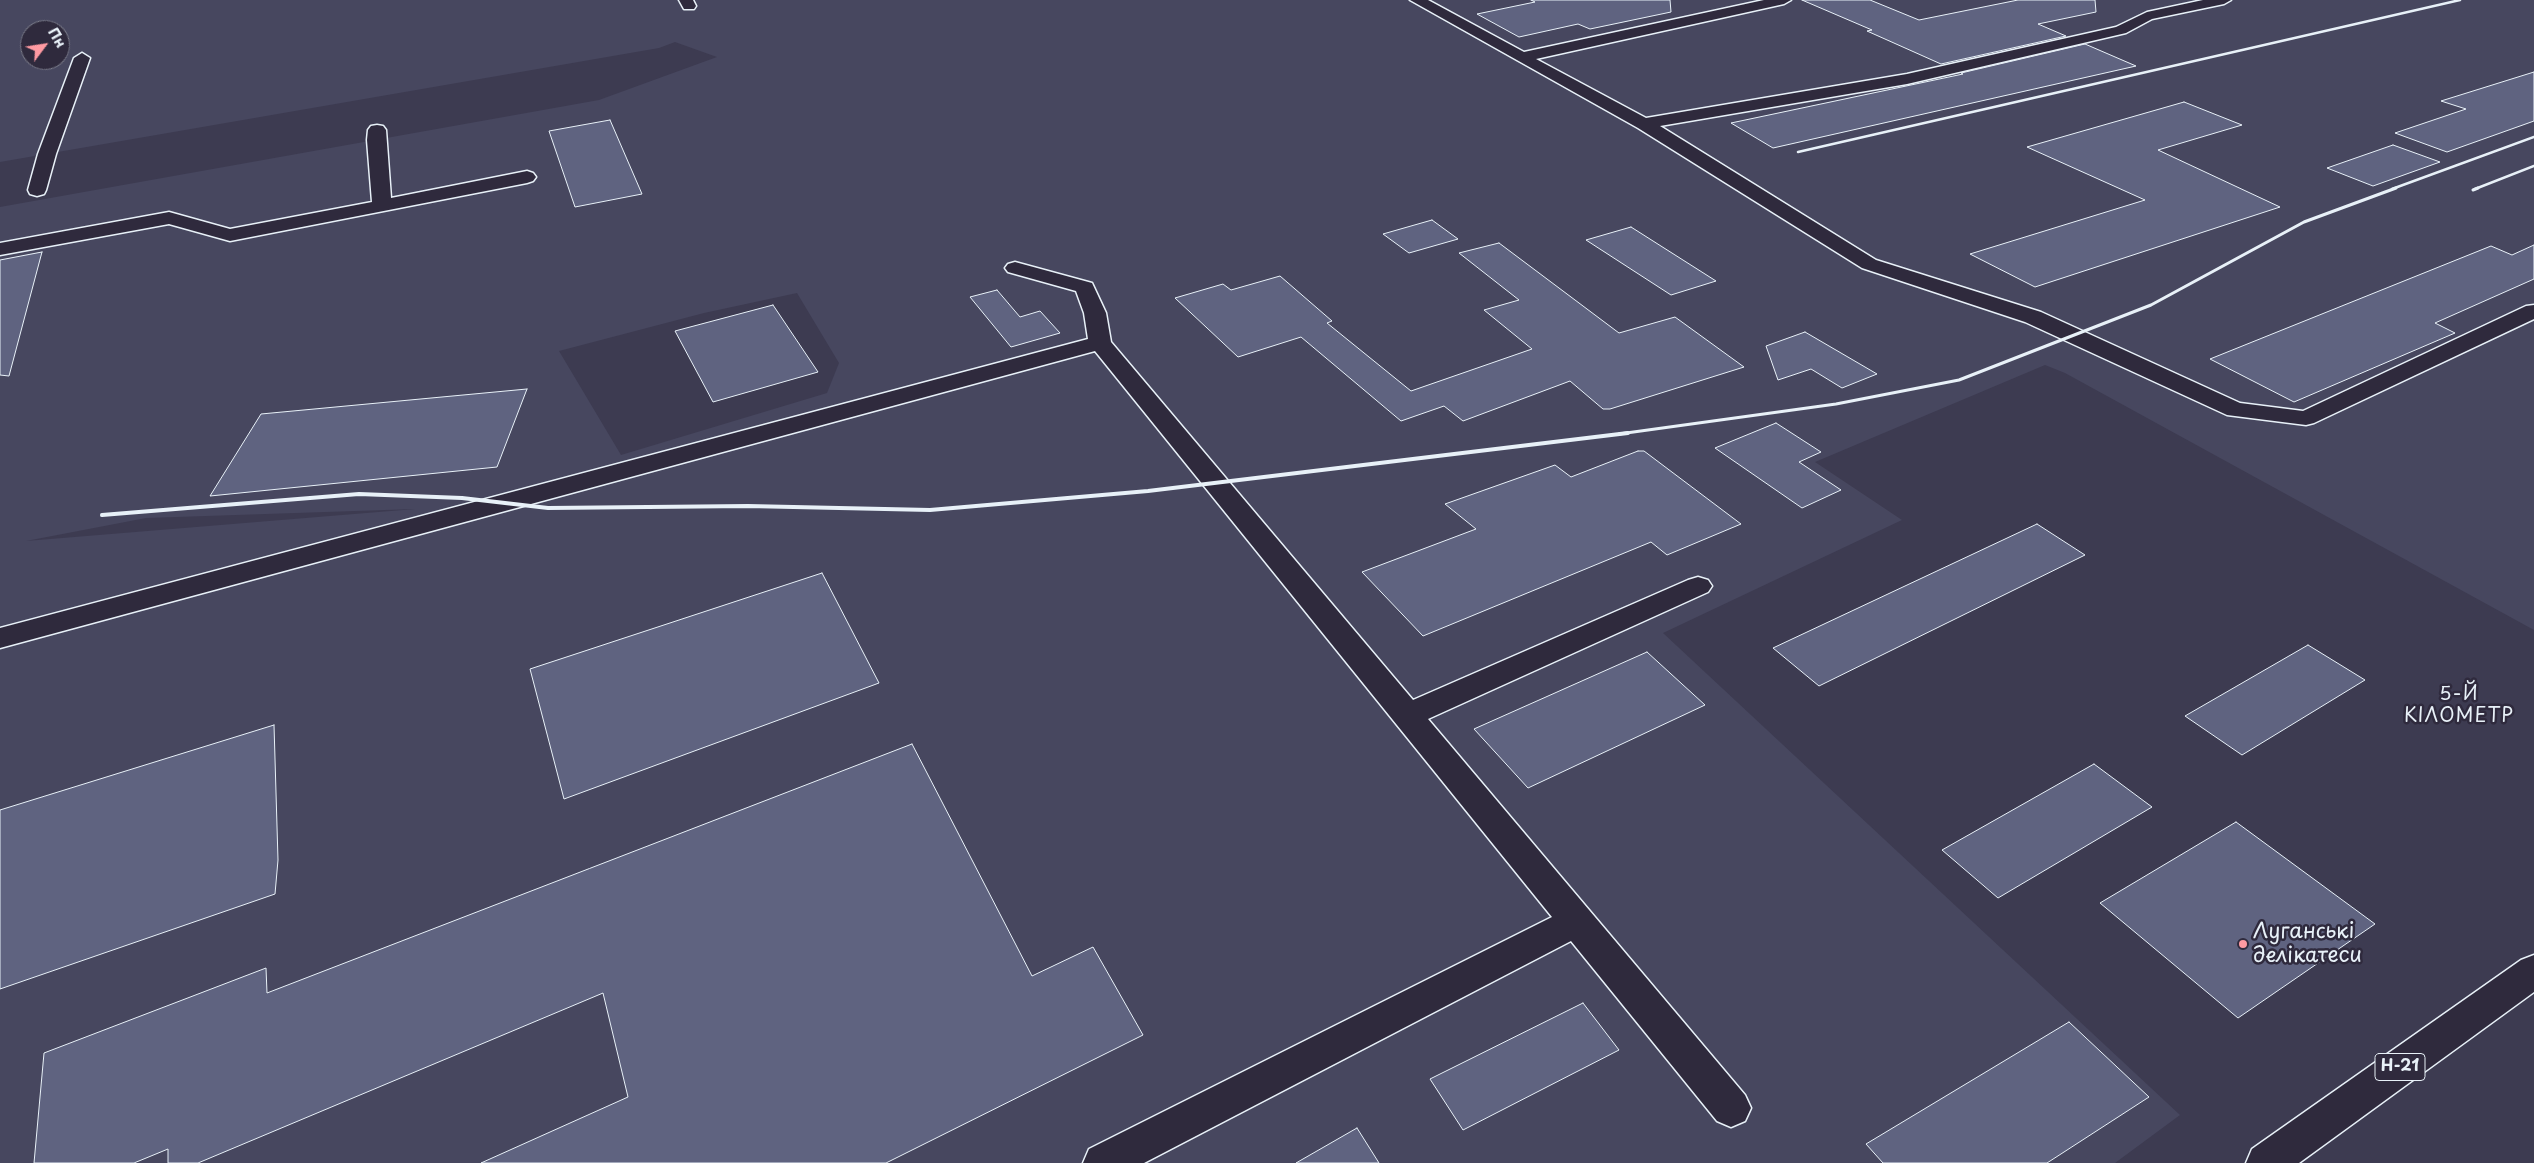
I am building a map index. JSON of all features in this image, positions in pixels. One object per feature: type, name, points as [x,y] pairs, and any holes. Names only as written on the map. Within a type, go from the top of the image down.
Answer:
[{"type":"main road","points":[[1417,0],[1644,124],[1869,264],[2033,317],[2235,410],[2306,418],[2534,310]]},
{"type":"main road","points":[[1522,57],[1784,0]]},
{"type":"main road","points":[[1644,124],[1907,78],[2120,30],[2147,16],[2224,0]]},
{"type":"main road","points":[[37,190],[47,154],[82,58]]},
{"type":"main road","points":[[377,130],[376,140],[382,206]]},
{"type":"main road","points":[[0,249],[169,218],[230,236],[526,177]]},
{"type":"main road","points":[[1015,268],[1085,287],[1095,313],[1100,343],[1732,1108]]},
{"type":"main road","points":[[0,638],[1100,343]]},
{"type":"main road","points":[[1408,715],[1698,586]]},
{"type":"main road","points":[[1103,1163],[1577,921]]},
{"type":"main road","name":"Н-21","points":[[2266,1163],[2534,971]]},
{"type":"shaded area","points":[[0,0],[2534,0],[2534,630],[2065,373],[2045,365],[1815,462],[1902,520],[1663,633],[2180,1115],[2115,1163],[0,1163],[0,207],[599,100],[717,57],[675,42],[659,48],[0,162]],"holes":[[[797,293],[839,363],[827,393],[621,455],[559,351],[704,313]],[[415,509],[26,541],[146,518]]]},
{"type":"building","points":[[1531,0],[1670,0],[1671,12],[1590,29],[1578,24],[1519,37],[1477,14],[1535,2]]},
{"type":"building","points":[[1802,0],[1870,0],[1919,20],[2018,0],[2095,0],[2096,12],[2038,24],[2066,36],[1941,64],[1867,31],[1872,30]]},
{"type":"building","points":[[2085,44],[2136,66],[1773,148],[1731,123],[1963,74],[1961,73]]},
{"type":"building","points":[[2534,72],[2534,121],[2447,152],[2395,133],[2466,109],[2441,101]]},
{"type":"building","points":[[2184,102],[2242,125],[2158,150],[2280,207],[2035,287],[1970,254],[2145,200],[2027,147]]},
{"type":"building","points":[[610,120],[642,194],[575,207],[549,131]]},
{"type":"building","points":[[2393,145],[2440,162],[2373,186],[2327,168]]},
{"type":"building","points":[[1432,220],[1458,239],[1409,253],[1383,234]]},
{"type":"building","points":[[1631,227],[1716,281],[1671,295],[1586,240]]},
{"type":"building","points":[[1499,243],[1619,333],[1675,317],[1744,367],[1610,409],[1603,409],[1570,381],[1463,421],[1444,406],[1401,421],[1301,337],[1238,357],[1175,298],[1223,284],[1231,290],[1280,276],[1332,321],[1327,323],[1411,391],[1532,349],[1484,310],[1519,300],[1459,253]]},
{"type":"building","points":[[2534,245],[2534,279],[2435,323],[2455,333],[2294,402],[2210,359],[2491,246],[2512,255]]},
{"type":"building","points":[[42,252],[9,376],[0,375],[0,260]]},
{"type":"building","points":[[997,290],[1020,317],[1040,311],[1060,333],[1011,347],[970,297]]},
{"type":"building","points":[[773,305],[818,372],[713,402],[675,331]]},
{"type":"building","points":[[1805,332],[1877,374],[1842,388],[1811,369],[1778,380],[1766,346]]},
{"type":"building","points":[[527,389],[497,467],[210,496],[261,414]]},
{"type":"building","points":[[1776,423],[1821,452],[1799,462],[1841,490],[1802,508],[1715,448]]},
{"type":"building","points":[[1638,451],[1644,451],[1741,524],[1667,555],[1651,542],[1423,636],[1362,572],[1476,529],[1445,504],[1555,465],[1571,477]]},
{"type":"building","points":[[2037,524],[2085,555],[1819,686],[1773,648]]},
{"type":"building","points":[[822,573],[879,683],[564,799],[530,669]]},
{"type":"building","points":[[2308,645],[2365,680],[2242,755],[2185,716]]},
{"type":"building","points":[[1647,652],[1705,705],[1528,788],[1474,729]]},
{"type":"building","points":[[274,725],[278,860],[275,894],[0,989],[0,810]]},
{"type":"building","points":[[912,744],[1032,976],[1093,947],[1143,1035],[886,1163],[481,1163],[628,1097],[603,993],[198,1163],[168,1163],[168,1149],[134,1163],[34,1163],[44,1053],[266,968],[267,993]]},
{"type":"building","points":[[2094,764],[2152,807],[1998,898],[1942,850]]},
{"type":"building","points":[[2236,822],[2375,924],[2238,1018],[2100,903]]},
{"type":"building","points":[[1583,1003],[1619,1050],[1463,1130],[1430,1079]]},
{"type":"building","points":[[2069,1022],[2149,1097],[2047,1163],[1883,1163],[1866,1144]]},
{"type":"building","points":[[1357,1128],[1379,1163],[1296,1163]]},
{"type":"railway","points":[[1798,152],[2460,0]]},
{"type":"railway","points":[[2392,189],[2534,137]]},
{"type":"railway","points":[[2475,189],[2534,166]]},
{"type":"railway","points":[[1619,434],[1836,404],[1959,380],[2151,305],[2304,222],[2396,188]]},
{"type":"railway","points":[[2473,190],[2478,188]]},
{"type":"railway","points":[[102,515],[359,494],[462,498],[548,508],[748,506],[930,510],[1148,491],[1628,433]]},
{"type":"place","name":"Луганські делікатеси","points":[[2243,944]]},
{"type":"district","name":"5-Й КІЛОМЕТР","points":[[2459,706]]}]
